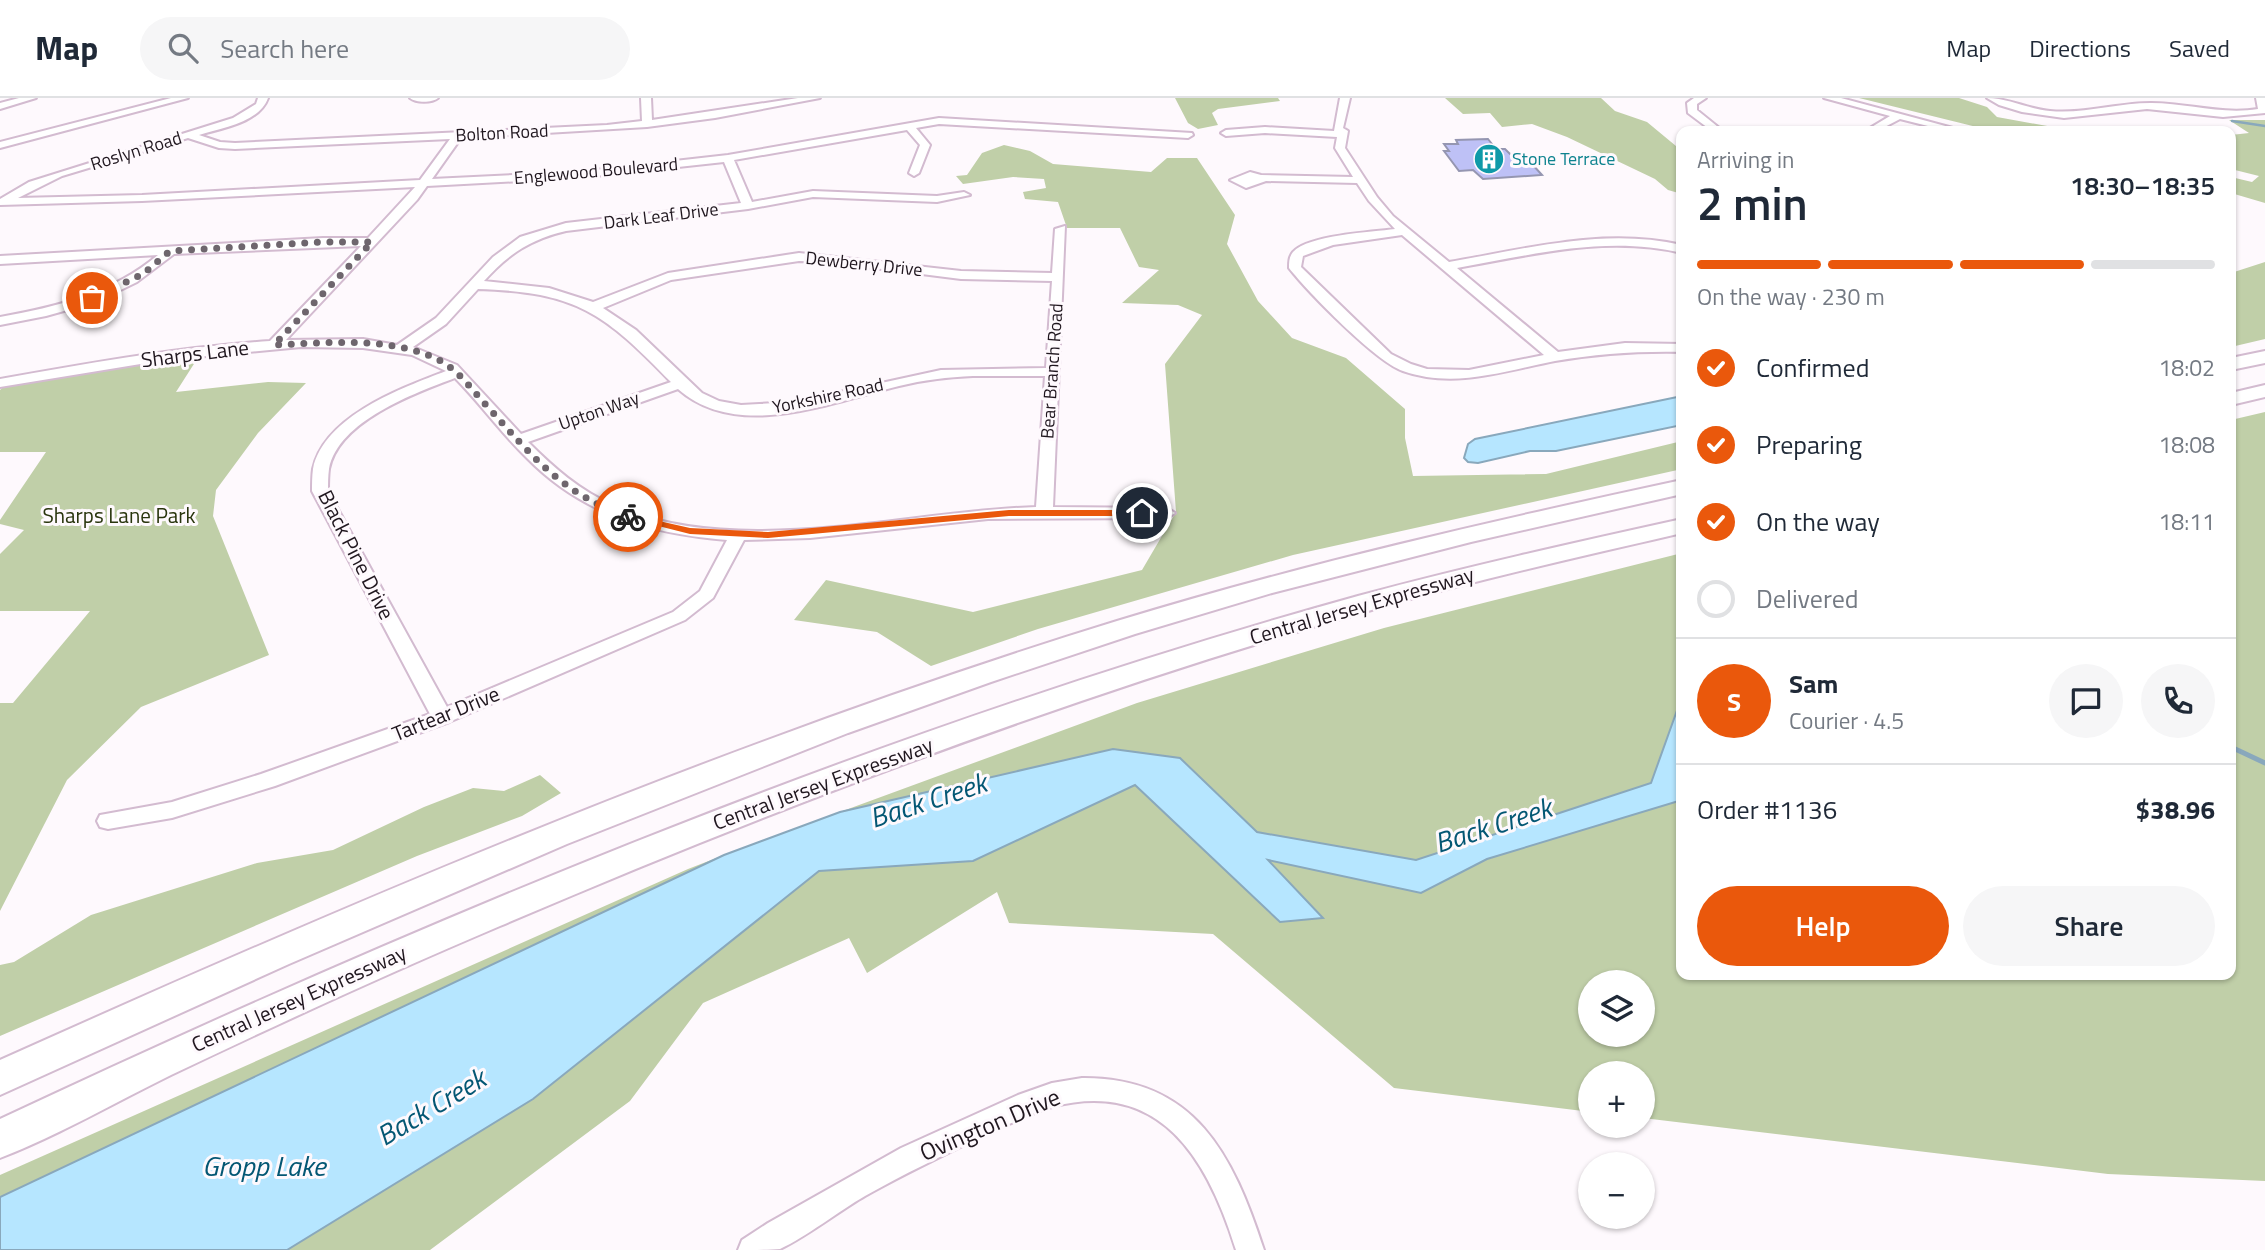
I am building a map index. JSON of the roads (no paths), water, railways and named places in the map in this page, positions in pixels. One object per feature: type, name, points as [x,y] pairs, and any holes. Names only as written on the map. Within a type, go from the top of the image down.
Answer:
[{"type":"highway","points":[[2236,363],[2265,356]]},
{"type":"highway","points":[[2236,398],[2265,391]]},
{"type":"highway","name":"Central Jersey Expressway","points":[[0,1078],[345,923],[568,829],[694,778],[906,700],[1125,628],[1346,565],[1676,488]]},
{"type":"highway","name":"Central Jersey Expressway","points":[[0,1139],[247,1022],[451,931],[783,797],[1077,693],[1322,615],[1497,569],[1676,527]]},
{"type":"street","points":[[0,106],[31,98]]},
{"type":"street","points":[[0,145],[183,98]]},
{"type":"street","name":"Roslyn Road","points":[[2,202],[51,176],[190,135],[247,115],[260,106],[263,98]]},
{"type":"street","points":[[415,98],[433,98]]},
{"type":"street","points":[[646,98],[647,124]]},
{"type":"street","name":"Bolton Road","points":[[190,135],[219,145],[234,146],[647,124],[814,98]]},
{"type":"street","points":[[1342,133],[1338,129],[1345,98]]},
{"type":"street","points":[[1226,133],[1265,130],[1342,133],[1349,129],[1356,98]]},
{"type":"street","points":[[1701,98],[1692,103],[1692,111],[1712,126]]},
{"type":"street","points":[[1829,98],[1939,126]]},
{"type":"street","points":[[1992,98],[2022,108],[2062,114],[2153,106],[2225,116],[2263,111],[2262,98]]},
{"type":"street","points":[[1879,126],[1898,116]]},
{"type":"street","name":"Englewood Boulevard","points":[[2,202],[118,199],[598,173],[728,158],[908,125],[970,121],[1188,135]]},
{"type":"street","points":[[908,125],[925,145],[914,173]]},
{"type":"street","points":[[1342,133],[1339,148],[1389,218],[1450,266],[1555,357]]},
{"type":"street","points":[[274,345],[423,184],[457,135]]},
{"type":"street","points":[[728,158],[748,206]]},
{"type":"street","points":[[1260,178],[1360,180]]},
{"type":"street","name":"Dark Leaf Drive","points":[[401,348],[441,321],[508,247],[539,233],[566,227],[748,206],[813,194],[937,199],[964,194]]},
{"type":"street","name":"Bear Branch Road","points":[[1044,513],[1061,229]]},
{"type":"street","points":[[1406,231],[1318,244],[1301,250],[1296,256],[1295,268],[1386,357],[1401,367],[1420,373],[1450,376],[1625,346],[1676,348]]},
{"type":"street","points":[[1450,266],[1604,240],[1638,240],[1676,248]]},
{"type":"street","points":[[0,260],[323,242],[372,242]]},
{"type":"street","points":[[0,321],[48,312],[111,291],[143,274],[170,251]]},
{"type":"street","name":"Dewberry Drive","points":[[593,307],[668,277],[799,257],[961,275],[1058,277]]},
{"type":"street","name":"Yorkshire Road","points":[[474,285],[545,289],[593,307],[627,330],[695,396],[717,406],[766,410],[942,373],[1052,372]]},
{"type":"street","name":"Sharps Lane","points":[[0,383],[153,358],[274,345],[359,344],[401,348],[437,359],[456,372],[563,485],[608,509],[662,526],[738,535],[799,534],[962,516],[1167,513]]},
{"type":"street","name":"Black Pine Drive","points":[[442,717],[320,491],[318,479],[328,451],[349,427],[385,402],[456,372]]},
{"type":"street","name":"Upton Way","points":[[518,440],[681,383]]},
{"type":"street","name":"Tartear Drive","points":[[108,821],[172,810],[268,780],[442,717],[679,616],[708,594],[738,535]]},
{"type":"street","name":"Ovington Drive","points":[[752,1250],[866,1181],[946,1140],[1050,1096],[1088,1089],[1136,1096],[1161,1107],[1188,1128],[1223,1184],[1250,1250]]},
{"type":"water","points":[[1676,397],[1676,426],[1556,451],[1530,451],[1478,463],[1468,462],[1464,458],[1468,444],[1475,439]]},
{"type":"water","name":"Gropp Lake","points":[[1676,713],[1676,802],[1487,859],[1421,893],[1268,860],[1323,918],[1280,922],[1135,785],[973,861],[819,871],[533,1099],[287,1250],[0,1250],[0,1197],[724,855],[840,812],[1113,749],[1180,758],[1257,832],[1416,860],[1651,783]]},
{"type":"waterway","points":[[2232,121],[2265,126]]},
{"type":"waterway","name":"Back Creek","points":[[2236,749],[2265,763]]},
{"type":"place","name":"Stone Terrace","points":[[1489,159]]},
{"type":"park label","name":"Sharps Lane Park","points":[[119,516]]}]
